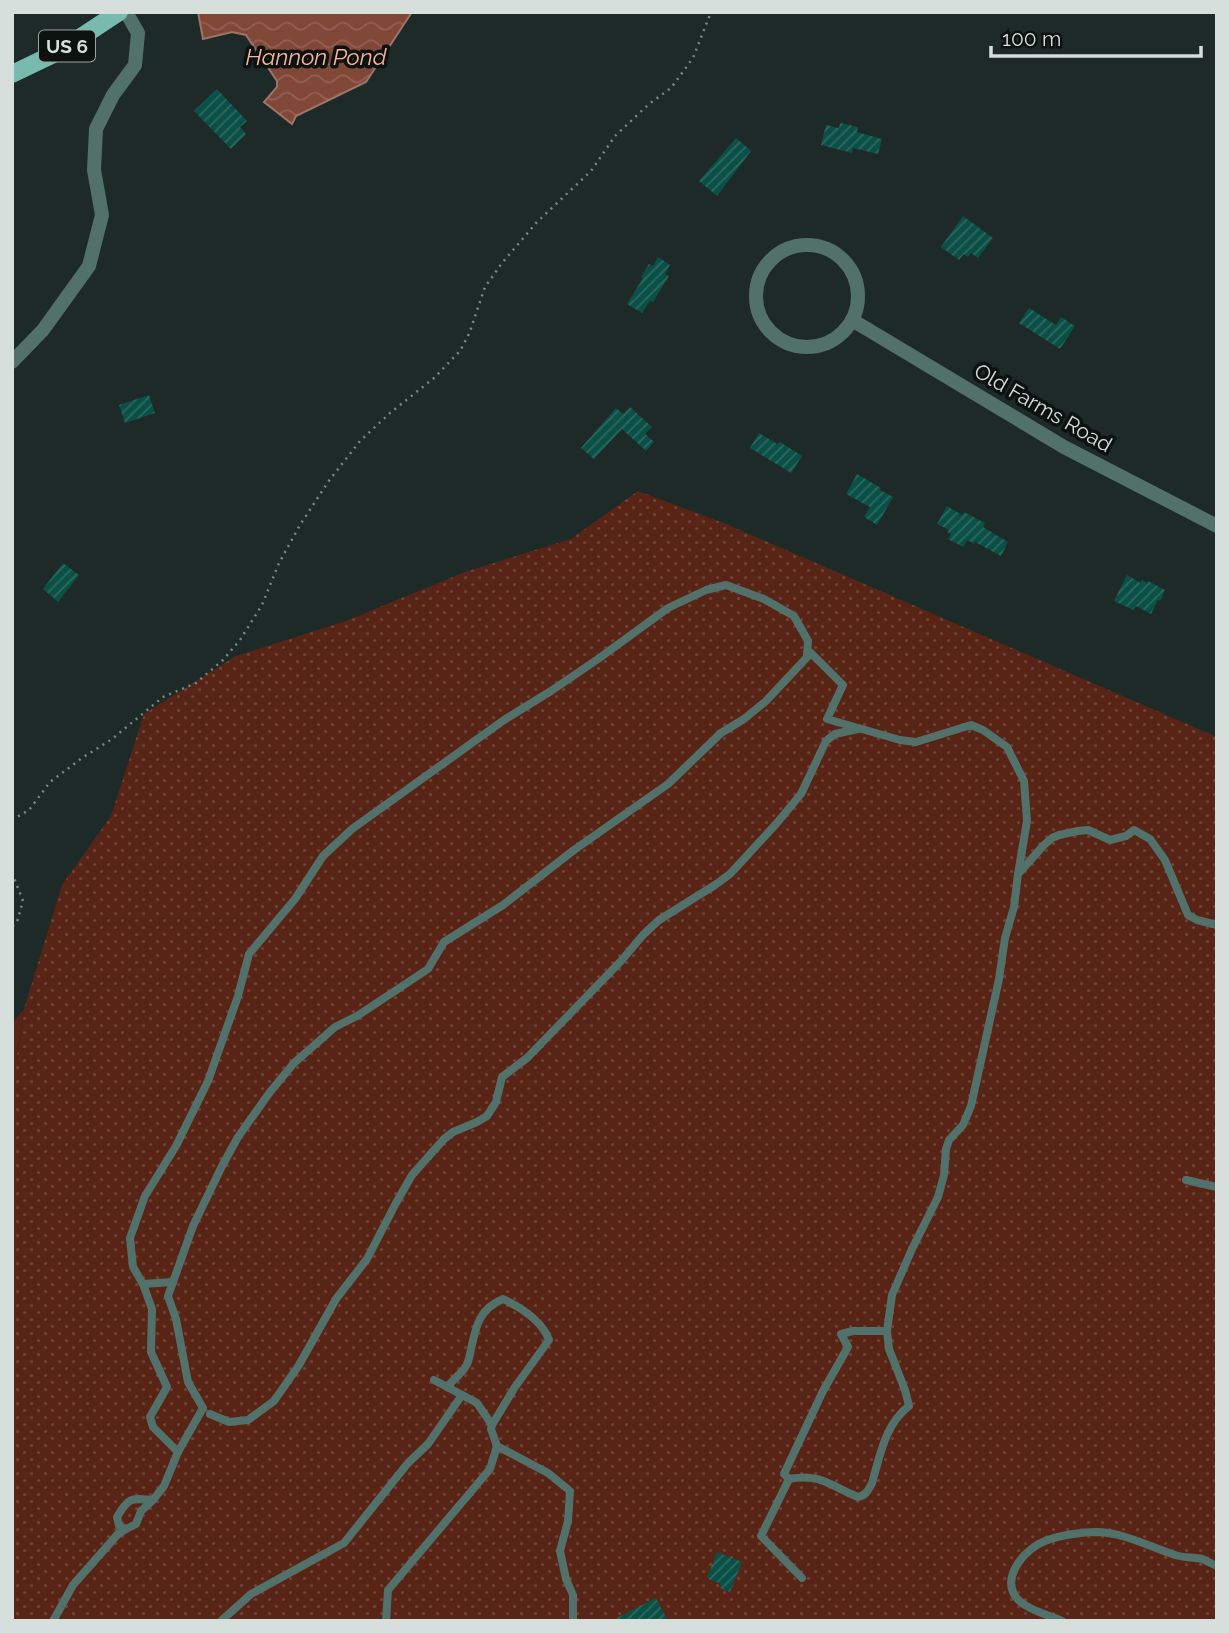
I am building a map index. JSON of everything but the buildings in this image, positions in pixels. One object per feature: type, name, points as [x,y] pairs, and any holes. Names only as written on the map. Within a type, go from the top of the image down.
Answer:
[{"type":"main road","name":"US 6","points":[[12,74],[60,51],[119,12]]},
{"type":"street","points":[[12,362],[43,330],[89,267],[103,215],[94,170],[96,129],[113,94],[135,65],[138,33],[126,12]]},
{"type":"street","points":[[802,244],[818,245],[834,252],[846,262],[855,277],[857,306],[852,320],[835,339],[824,345],[798,346],[779,339],[761,319],[756,303],[756,286],[762,271],[772,257],[786,248],[802,244]]},
{"type":"street","name":"Old Farms Road","points":[[852,320],[1065,447],[1217,526]]},
{"type":"lane","points":[[178,1452],[153,1427],[150,1417],[167,1387],[151,1352],[152,1309],[143,1284],[133,1267],[131,1238],[145,1196],[176,1146],[208,1081],[249,954],[295,899],[323,856],[352,829],[504,720],[589,666],[668,608],[706,590],[726,585],[764,599],[794,616],[808,641],[807,656]]},
{"type":"lane","points":[[53,1621],[73,1585],[118,1534],[136,1524],[141,1511],[164,1486],[178,1452],[203,1408],[188,1382],[176,1319],[168,1296],[193,1226],[222,1166],[238,1137],[270,1092],[294,1063],[335,1027],[358,1016],[428,969],[444,942],[503,905],[574,850],[668,784],[721,733],[766,701],[811,653],[843,685],[827,719],[916,742],[971,725],[1007,747],[1024,781],[1027,821],[1014,907],[1005,938],[999,979],[971,1106],[963,1125],[949,1140],[938,1197],[892,1295],[887,1331],[889,1349],[909,1406],[890,1426],[868,1492],[864,1496],[858,1497],[818,1478],[789,1479]]},
{"type":"lane","points":[[210,1414],[229,1422],[248,1420],[274,1401],[299,1365],[336,1299],[367,1259],[412,1175],[444,1139],[487,1116],[496,1102],[502,1077],[527,1058],[643,935],[659,920],[730,874],[801,794],[826,741],[835,734],[860,729]]},
{"type":"lane","points":[[1018,874],[1044,845],[1059,835],[1088,830],[1110,840],[1126,836],[1134,830],[1150,839],[1165,860],[1188,915],[1217,925]]},
{"type":"lane","points":[[1186,1180],[1217,1187]]},
{"type":"lane","points":[[143,1284],[173,1282]]},
{"type":"lane","points":[[386,1621],[388,1590],[490,1469],[497,1446],[492,1425],[549,1340],[546,1330],[517,1306],[503,1299],[493,1303],[485,1310],[474,1332],[468,1364],[447,1387]]},
{"type":"lane","points":[[789,1479],[784,1474],[823,1391],[848,1346],[841,1334],[853,1331],[887,1331]]},
{"type":"lane","points":[[434,1380],[477,1403],[492,1425]]},
{"type":"lane","points":[[221,1621],[251,1594],[344,1543],[408,1463],[428,1444],[462,1395]]},
{"type":"lane","points":[[497,1446],[548,1474],[570,1491],[568,1521],[561,1551],[566,1579],[573,1595],[573,1621]]},
{"type":"lane","points":[[789,1479],[761,1536],[802,1578]]},
{"type":"lane","points":[[127,1529],[119,1526],[117,1517],[125,1504],[134,1499],[153,1500]]},
{"type":"lane","points":[[1062,1621],[1026,1605],[1015,1595],[1011,1580],[1014,1568],[1026,1553],[1043,1541],[1099,1532],[1217,1566]]},
{"type":"path","points":[[12,820],[29,810],[50,782],[112,739],[163,697],[196,683],[223,660],[240,640],[262,605],[279,563],[328,482],[360,441],[434,378],[460,351],[469,334],[485,287],[502,263],[537,222],[591,171],[615,136],[649,104],[671,88],[693,58],[711,12]]},
{"type":"path","points":[[12,873],[23,901],[17,922],[12,927]]},
{"type":"shaded area","points":[[638,491],[726,524],[1217,737],[1217,1621],[12,1621],[12,1086],[24,1009],[62,885],[111,816],[144,714],[236,656],[346,621],[465,572],[571,539]]},
{"type":"shaded area","points":[[24,1009],[12,1089],[12,1023]]},
{"type":"water","name":"Hannon Pond","points":[[198,12],[412,12],[366,82],[296,116],[292,124],[264,102],[277,87],[277,81],[246,35],[232,32],[203,39]]}]
